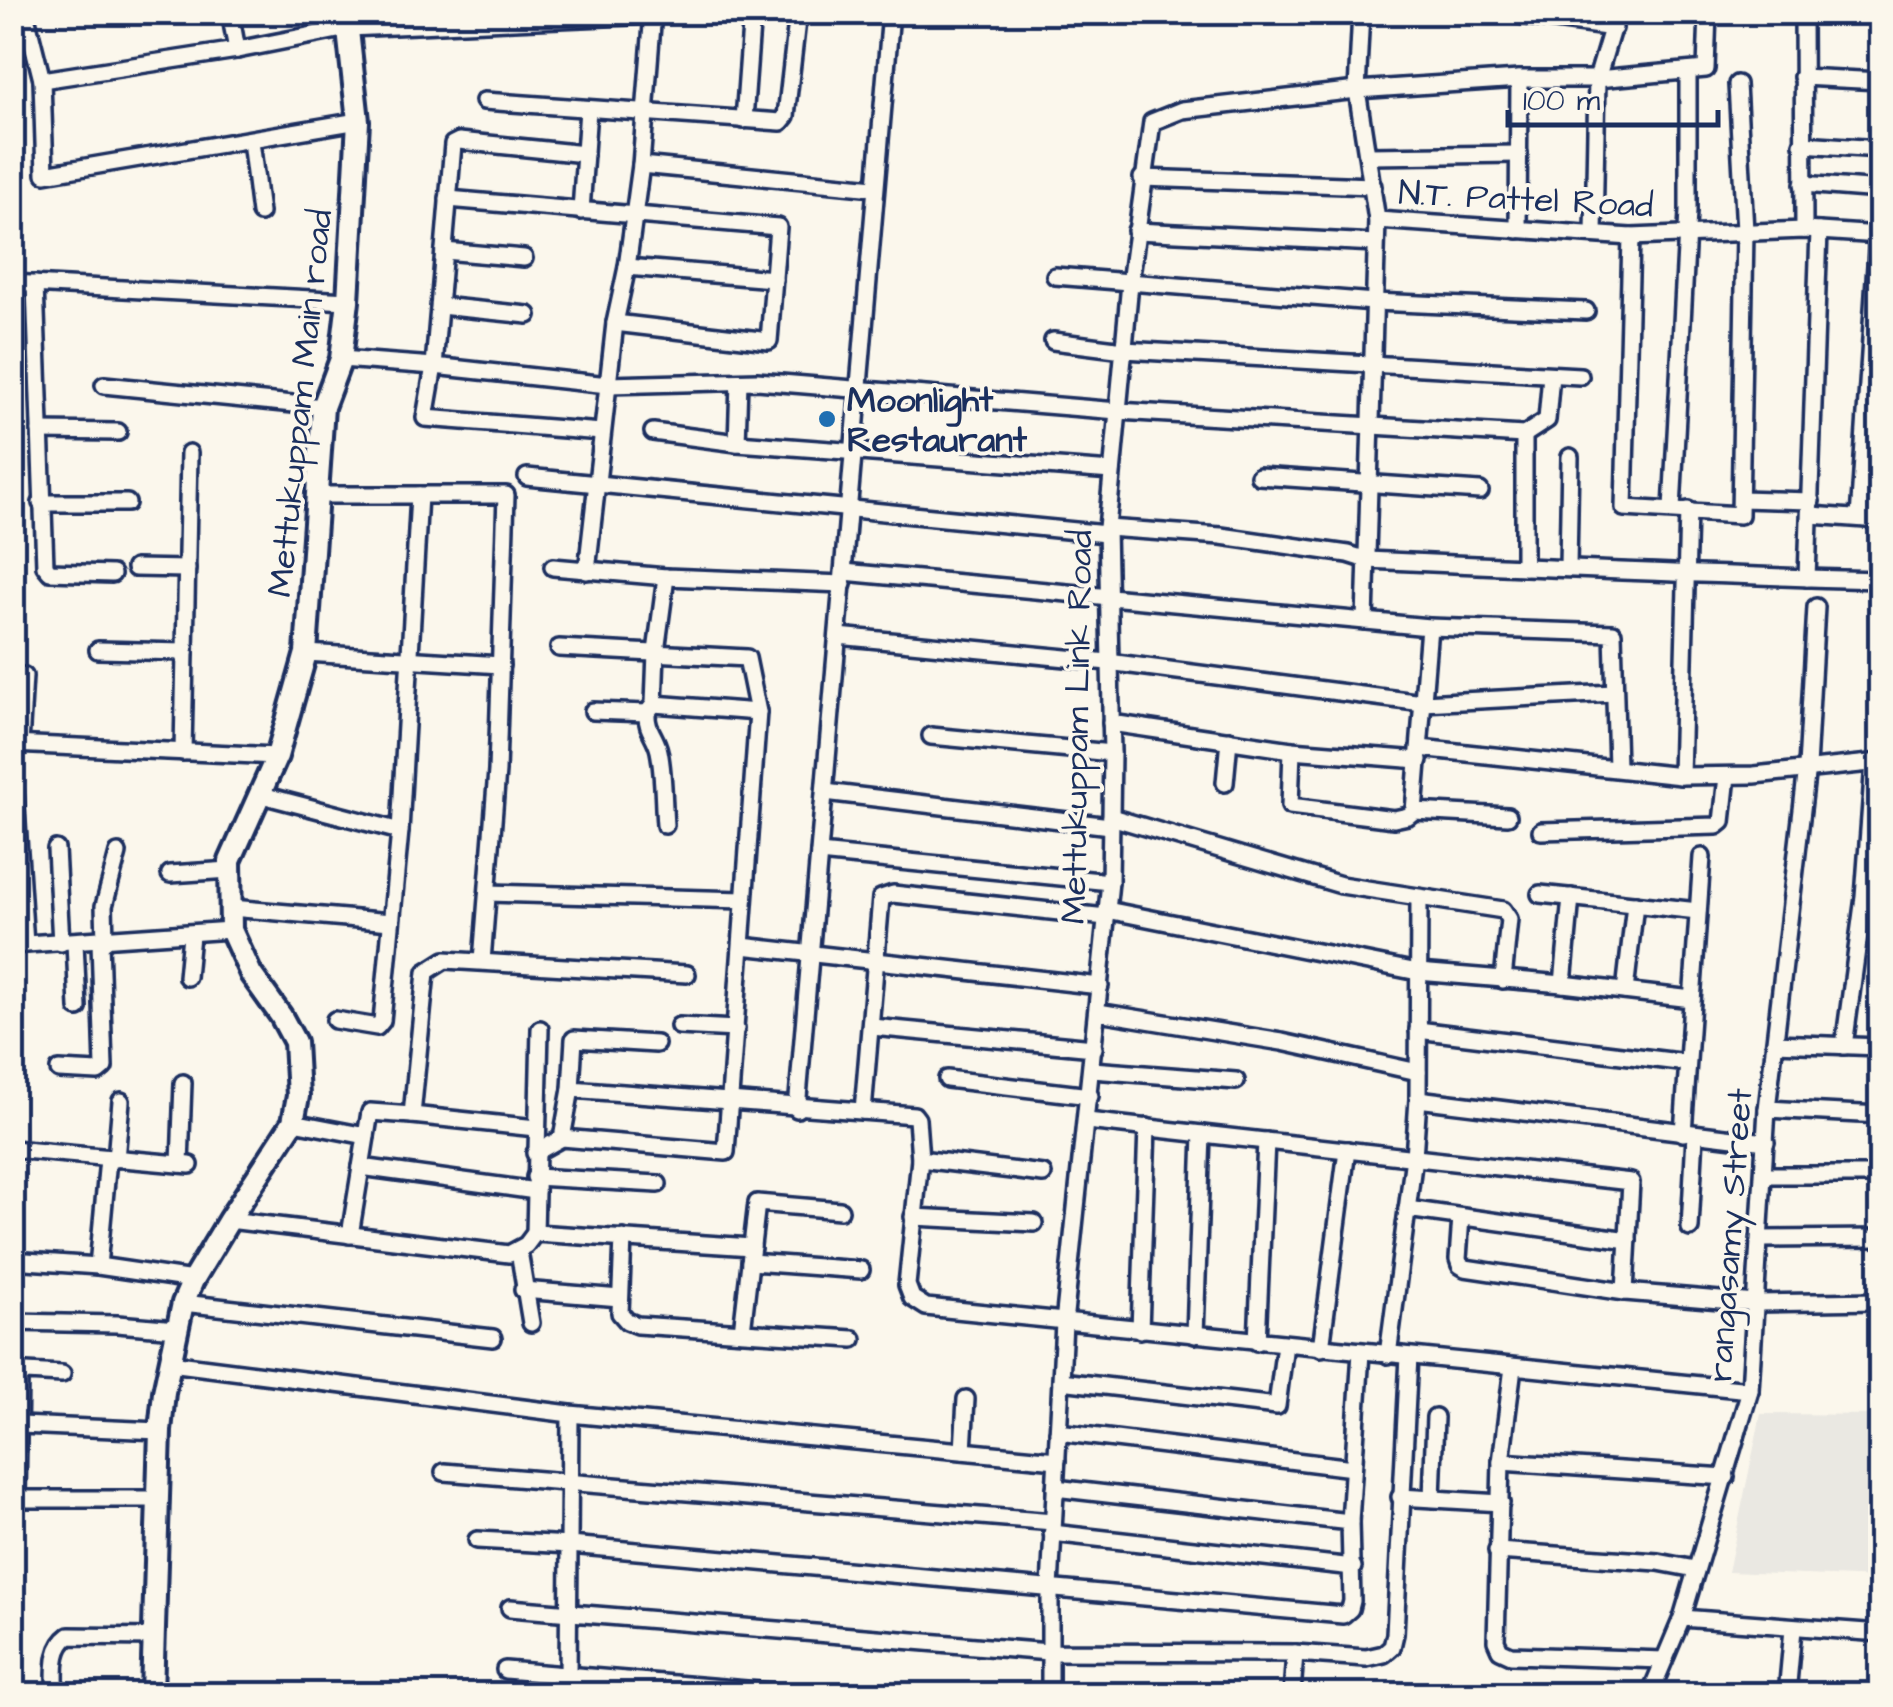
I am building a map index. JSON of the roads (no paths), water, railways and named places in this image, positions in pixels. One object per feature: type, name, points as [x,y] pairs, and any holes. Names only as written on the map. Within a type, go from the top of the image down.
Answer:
[{"type":"main road","name":"Mettukuppam Main road","points":[[152,1694],[160,1431],[176,1330],[192,1280],[293,1122],[298,1096],[295,1042],[251,974],[231,930],[230,860],[277,756],[306,653],[324,407],[341,359],[348,300],[358,121],[347,20]]},
{"type":"street","points":[[25,12],[42,80],[45,174],[358,121]]},
{"type":"street","points":[[230,12],[237,50]]},
{"type":"street","points":[[744,120],[752,12]]},
{"type":"street","points":[[484,101],[776,122],[786,118],[798,12]]},
{"type":"street","points":[[797,1109],[891,12]]},
{"type":"street","name":"N.T. Pattel Road","points":[[1361,12],[1357,90],[1377,220],[1631,237],[1745,231],[1879,235]]},
{"type":"street","points":[[1498,12],[1616,20],[1596,78],[1594,234]]},
{"type":"street","points":[[1357,90],[1688,72],[1706,68],[1708,12]]},
{"type":"street","points":[[1803,12],[1803,184],[1811,231],[1808,578]]},
{"type":"street","points":[[42,80],[237,50],[347,20],[653,14],[634,216],[615,324],[587,571]]},
{"type":"street","points":[[1681,776],[1684,576],[1680,510],[1688,72]]},
{"type":"street","points":[[1802,77],[1880,81]]},
{"type":"street","points":[[1518,230],[1519,79]]},
{"type":"street","points":[[1631,237],[1624,508],[1740,515],[1745,231],[1737,84]]},
{"type":"street","name":"Mettukuppam Link Road","points":[[1050,1694],[1050,1588],[1064,1323],[1110,882],[1112,753],[1107,531],[1148,132],[1157,118],[1182,110],[1357,90]]},
{"type":"street","points":[[581,211],[588,109]]},
{"type":"street","points":[[251,141],[260,213]]},
{"type":"street","points":[[585,154],[455,142],[450,148],[440,306],[423,424],[602,432]]},
{"type":"street","points":[[1802,144],[1880,150]]},
{"type":"street","points":[[1369,156],[1519,154]]},
{"type":"street","points":[[640,165],[874,188]]},
{"type":"street","points":[[1142,178],[1372,186]]},
{"type":"street","points":[[1803,184],[1880,190]]},
{"type":"street","points":[[448,199],[778,227],[769,340],[615,324]]},
{"type":"street","points":[[1365,621],[1377,220]]},
{"type":"street","points":[[1136,231],[1376,242]]},
{"type":"street","points":[[1859,518],[1879,235]]},
{"type":"street","points":[[444,252],[524,258]]},
{"type":"street","points":[[627,267],[774,280]]},
{"type":"street","points":[[1054,276],[1374,302],[1586,311]]},
{"type":"street","points":[[12,283],[348,300]]},
{"type":"street","points":[[35,284],[47,570],[112,574]]},
{"type":"street","points":[[440,306],[528,314]]},
{"type":"street","points":[[1053,341],[1124,350],[1580,376]]},
{"type":"street","points":[[341,359],[608,385],[738,382],[860,388],[1118,412],[1524,435],[1547,420],[1551,375]]},
{"type":"street","points":[[737,443],[738,382]]},
{"type":"street","points":[[104,385],[324,407]]},
{"type":"street","points":[[40,431],[118,432]]},
{"type":"street","points":[[653,432],[737,443],[1112,471]]},
{"type":"street","points":[[1524,435],[1524,568]]},
{"type":"street","points":[[183,752],[189,453]]},
{"type":"street","points":[[1568,568],[1570,457]]},
{"type":"street","points":[[1259,476],[1480,491]]},
{"type":"street","points":[[527,477],[1107,531],[1221,536],[1367,560],[1684,576],[1880,580]]},
{"type":"street","points":[[317,494],[506,494],[490,893],[482,961]]},
{"type":"street","points":[[335,1020],[376,1026],[382,1022],[400,831],[418,494]]},
{"type":"street","points":[[1741,499],[1880,520]]},
{"type":"street","points":[[42,509],[127,503]]},
{"type":"street","points":[[135,568],[186,569]]},
{"type":"street","points":[[553,568],[666,577],[843,578],[1108,596],[1429,627],[1613,633],[1617,767]]},
{"type":"street","points":[[665,825],[658,747],[647,727],[666,577]]},
{"type":"street","name":"rangasamy Street","points":[[1650,1694],[1682,1618],[1750,1390],[1767,1109],[1807,767],[1816,607]]},
{"type":"street","points":[[1414,811],[1429,627]]},
{"type":"street","points":[[838,636],[1108,662],[1423,703],[1614,693]]},
{"type":"street","points":[[535,1153],[562,1138],[726,1152],[758,712],[747,658],[559,648]]},
{"type":"street","points":[[98,650],[185,652]]},
{"type":"street","points":[[306,653],[501,664]]},
{"type":"street","points":[[24,676],[16,744],[277,756]]},
{"type":"street","points":[[593,712],[651,708],[758,712]]},
{"type":"street","points":[[1111,722],[1292,750],[1617,767],[1681,776],[1727,776],[1877,762],[1844,1046]]},
{"type":"street","points":[[931,736],[1112,753]]},
{"type":"street","points":[[1224,783],[1229,740]]},
{"type":"street","points":[[1292,750],[1290,806],[1394,819],[1414,811],[1508,816]]},
{"type":"street","points":[[1540,830],[1717,826],[1722,822],[1727,776]]},
{"type":"street","points":[[15,792],[19,945],[231,930]]},
{"type":"street","points":[[824,792],[1110,822],[1341,886],[1506,912],[1509,919],[1502,980]]},
{"type":"street","points":[[258,794],[400,831]]},
{"type":"street","points":[[56,850],[78,1008]]},
{"type":"street","points":[[59,1070],[98,1072],[104,1067],[104,906],[118,853]]},
{"type":"street","points":[[819,853],[1110,882]]},
{"type":"street","points":[[1690,1228],[1687,1063],[1702,856]]},
{"type":"street","points":[[170,874],[230,870]]},
{"type":"street","points":[[490,893],[744,900]]},
{"type":"street","points":[[863,1111],[881,898],[893,894],[1107,914],[1418,972],[1692,1000]]},
{"type":"street","points":[[1540,894],[1698,911]]},
{"type":"street","points":[[1563,984],[1571,897]]},
{"type":"street","points":[[1388,1355],[1418,1099],[1419,898]]},
{"type":"street","points":[[1625,991],[1635,904]]},
{"type":"street","points":[[231,908],[391,922]]},
{"type":"street","points":[[187,977],[192,935]]},
{"type":"street","points":[[742,946],[1100,986]]},
{"type":"street","points":[[412,1115],[426,972],[446,960],[687,974]]},
{"type":"street","points":[[1098,1012],[1282,1042],[1418,1072]]},
{"type":"street","points":[[679,1026],[736,1029]]},
{"type":"street","points":[[872,1027],[1094,1048]]},
{"type":"street","points":[[228,1220],[509,1254],[518,1251],[534,1233],[540,1030]]},
{"type":"street","points":[[1418,1030],[1687,1063]]},
{"type":"street","points":[[562,1138],[571,1089],[574,1039],[656,1044]]},
{"type":"street","points":[[1775,1043],[1880,1047]]},
{"type":"street","points":[[1092,1070],[1236,1081]]},
{"type":"street","points":[[946,1079],[1090,1096]]},
{"type":"street","points":[[12,1149],[185,1164],[184,1082]]},
{"type":"street","points":[[571,1089],[914,1115],[918,1120],[920,1159],[907,1284],[916,1303],[926,1307],[1750,1390]]},
{"type":"street","points":[[1418,1099],[1766,1142]]},
{"type":"street","points":[[98,1266],[121,1101]]},
{"type":"street","points":[[1767,1109],[1880,1115]]},
{"type":"street","points":[[350,1235],[370,1112],[536,1128]]},
{"type":"street","points":[[1087,1121],[1631,1182],[1625,1292]]},
{"type":"street","points":[[293,1122],[366,1136]]},
{"type":"street","points":[[1140,1330],[1146,1128]]},
{"type":"street","points":[[1196,1336],[1202,1134]]},
{"type":"street","points":[[1257,1342],[1266,1141]]},
{"type":"street","points":[[1321,1348],[1347,1150]]},
{"type":"street","points":[[920,1159],[1043,1174]]},
{"type":"street","points":[[361,1167],[536,1184],[658,1184]]},
{"type":"street","points":[[1764,1175],[1880,1175]]},
{"type":"street","points":[[742,1331],[757,1203],[840,1210]]},
{"type":"street","points":[[1407,1209],[1628,1240]]},
{"type":"street","points":[[1461,1216],[1458,1259],[1465,1268],[1625,1292],[1756,1303],[1880,1301]]},
{"type":"street","points":[[913,1218],[1034,1222]]},
{"type":"street","points":[[534,1233],[623,1238],[861,1270]]},
{"type":"street","points":[[623,1238],[622,1318],[638,1325],[853,1339]]},
{"type":"street","points":[[1760,1239],[1880,1238]]},
{"type":"street","points":[[518,1251],[531,1323]]},
{"type":"street","points":[[12,1260],[98,1266],[192,1280]]},
{"type":"street","points":[[523,1290],[620,1298]]},
{"type":"street","points":[[183,1303],[493,1338]]},
{"type":"street","points":[[12,1322],[117,1324],[176,1330]]},
{"type":"street","points":[[1061,1380],[1277,1406],[1285,1344]]},
{"type":"street","points":[[477,1540],[570,1545],[1342,1615],[1350,1609],[1352,1601],[1350,1522],[1361,1352]]},
{"type":"street","points":[[510,1608],[1049,1652],[1295,1653],[1366,1658],[1384,1654],[1392,1647],[1410,1356]]},
{"type":"street","points":[[170,1363],[570,1414],[1056,1460]]},
{"type":"street","points":[[1512,1366],[1501,1462],[1497,1552],[1496,1641],[1500,1650],[1511,1656],[1664,1660]]},
{"type":"street","points":[[62,1374],[20,1375],[15,1499],[159,1500]]},
{"type":"street","points":[[964,1451],[966,1399]]},
{"type":"street","points":[[568,1676],[570,1414]]},
{"type":"street","points":[[1432,1498],[1435,1417]]},
{"type":"street","points":[[20,1425],[160,1431]]},
{"type":"street","points":[[1058,1432],[1353,1468]]},
{"type":"street","points":[[1501,1462],[1726,1477]]},
{"type":"street","points":[[444,1472],[1053,1528],[1353,1568]]},
{"type":"street","points":[[1055,1488],[1350,1522]]},
{"type":"street","points":[[1400,1497],[1502,1503]]},
{"type":"street","points":[[1497,1552],[1658,1562],[1695,1569]]},
{"type":"street","points":[[1682,1618],[1880,1634]]},
{"type":"street","points":[[1787,1694],[1793,1629]]},
{"type":"street","points":[[55,1694],[56,1653],[69,1636],[153,1637]]},
{"type":"street","points":[[1292,1694],[1295,1653]]},
{"type":"street","points":[[505,1670],[729,1693],[796,1694]]},
{"type":"place","name":"Moonlight Restaurant","points":[[827,419]]}]
